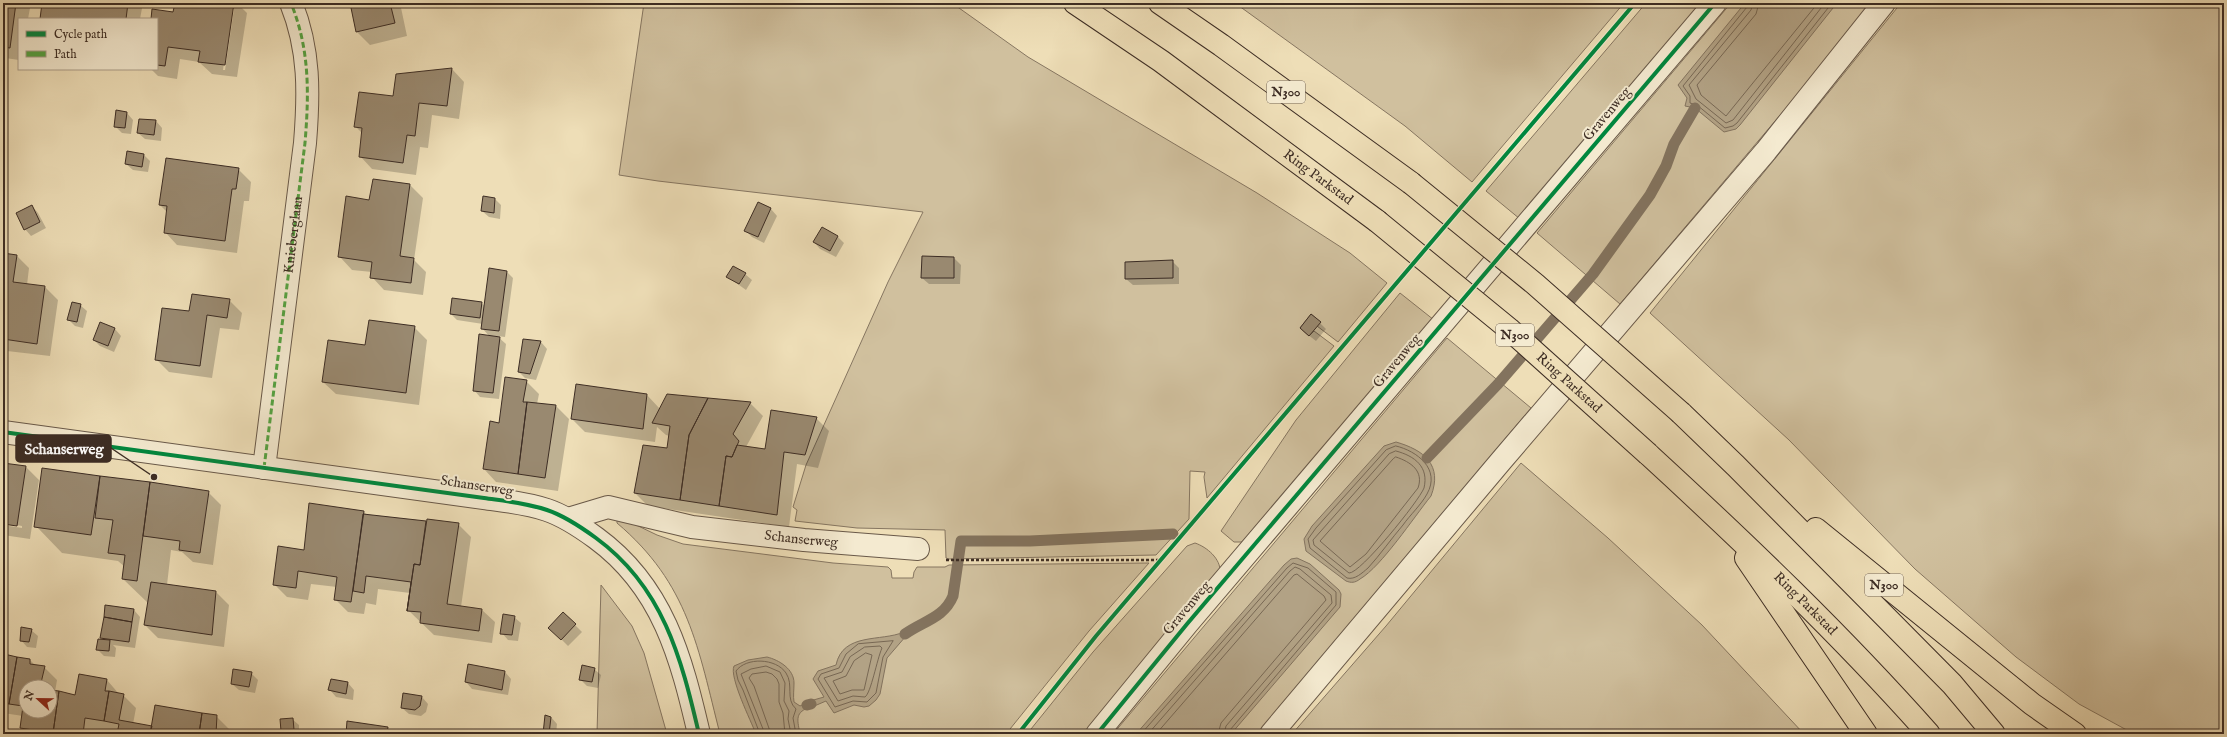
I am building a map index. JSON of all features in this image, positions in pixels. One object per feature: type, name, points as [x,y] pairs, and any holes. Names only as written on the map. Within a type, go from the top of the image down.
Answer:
[{"type":"highway","name":"Ring Parkstad","points":[[1075,3],[1161,61],[1377,221],[1509,330],[1719,519],[1873,672],[1929,734]]},
{"type":"highway","name":"N300","points":[[1160,3],[1221,45],[1411,183],[1535,284],[1681,413],[1736,466],[1952,684],[1994,734]]},
{"type":"highway","name":"N300","points":[[1736,466],[2032,704],[2075,734]]},
{"type":"highway","name":"N300","points":[[1719,519],[1866,734]]},
{"type":"street","name":"Knieberglaan","points":[[264,468],[305,143],[309,97],[303,36],[291,3]]},
{"type":"street","name":"Gravenweg","points":[[1097,734],[1187,624],[1715,3]]},
{"type":"street","points":[[1271,734],[1501,461],[1766,151],[1884,3]]},
{"type":"street","name":"Schanserweg","points":[[3,432],[484,498],[546,510],[568,519],[607,546],[644,584],[670,633],[692,705],[699,734]]},
{"type":"street","name":"Schanserweg","points":[[568,519],[608,507],[692,527],[804,540],[918,549]]},
{"type":"path","points":[[1158,565],[1168,554]]},
{"type":"path","points":[[949,562],[1163,560]]},
{"type":"shaded area","points":[[644,3],[952,3],[1028,57],[1257,193],[1350,253],[1387,283],[1338,342],[1317,326],[1320,322],[1311,314],[1300,328],[1309,336],[1314,331],[1334,346],[1207,498],[1204,477],[1205,472],[1190,471],[1189,519],[1156,555],[949,559],[946,558],[945,530],[857,528],[795,521],[797,510],[793,507],[806,465],[888,282],[923,212],[658,181],[619,175]]},
{"type":"shaded area","points":[[1235,3],[1624,3],[1472,182],[1405,126]]},
{"type":"shaded area","points":[[1646,3],[1702,3],[1520,219],[1486,191]]},
{"type":"shaded area","points":[[1731,3],[1871,3],[1820,68],[1620,304],[1537,233]]},
{"type":"shaded area","points":[[1901,3],[2224,3],[2224,734],[2134,734],[2079,704],[2016,657],[1915,569],[1789,440],[1650,313]]},
{"type":"shaded area","points":[[1400,293],[1434,320],[1242,542],[1234,542],[1221,531],[1296,420]]},
{"type":"shaded area","points":[[1447,338],[1531,408],[1257,734],[1113,734]]},
{"type":"shaded area","points":[[1521,463],[1608,538],[1702,625],[1804,734],[1292,734],[1386,626]]},
{"type":"shaded area","points":[[617,518],[683,544],[833,563],[888,567],[891,570],[892,578],[913,578],[917,567],[945,567],[949,565],[1149,563],[1089,631],[1006,734],[720,734],[705,673],[687,619],[675,594],[660,570],[641,546],[617,523]]},
{"type":"shaded area","points":[[1195,543],[1204,547],[1216,558],[1220,567],[1220,572],[1083,734],[1027,734],[1093,652],[1187,546]]},
{"type":"shaded area","points":[[601,585],[632,626],[644,653],[667,734],[597,734]]},
{"type":"water","points":[[1745,3],[1837,3],[1740,125],[1736,129],[1724,132],[1695,108],[1685,106],[1687,98],[1678,85]]},
{"type":"water","points":[[1396,442],[1415,449],[1423,454],[1433,467],[1435,476],[1431,496],[1378,564],[1358,580],[1348,582],[1306,551],[1304,539],[1312,526],[1384,446]]},
{"type":"water","points":[[1297,558],[1310,564],[1339,590],[1341,594],[1340,607],[1231,734],[1136,734],[1284,565],[1291,559]]},
{"type":"water","points":[[904,632],[906,636],[887,658],[880,694],[869,706],[864,707],[854,705],[834,713],[826,701],[812,707],[810,701],[824,697],[813,679],[818,671],[836,665],[840,655],[846,647],[864,640]]},
{"type":"water","points":[[767,657],[776,660],[789,669],[794,683],[794,702],[800,706],[806,703],[808,708],[801,712],[798,718],[800,734],[756,734],[737,689],[733,672],[734,666],[748,660]]},
{"type":"building","points":[[3,3],[16,3],[10,48],[3,47]]},
{"type":"building","points":[[42,3],[128,3],[126,18],[40,18]]},
{"type":"building","points":[[175,3],[234,3],[225,65],[198,62],[200,51],[168,47],[165,66],[158,65],[158,18],[151,18],[152,9],[173,12]]},
{"type":"building","points":[[350,3],[390,3],[395,23],[356,32]]},
{"type":"building","points":[[452,68],[447,106],[419,103],[415,136],[407,135],[403,163],[359,157],[362,128],[354,127],[359,92],[393,96],[396,74]]},
{"type":"building","points":[[116,110],[127,112],[125,128],[114,127]]},
{"type":"building","points":[[139,119],[156,120],[154,135],[137,133]]},
{"type":"building","points":[[127,151],[144,154],[142,167],[125,164]]},
{"type":"building","points":[[166,158],[239,168],[236,189],[232,189],[225,241],[164,233],[167,206],[159,205]]},
{"type":"building","points":[[373,179],[410,184],[400,256],[414,258],[411,283],[370,278],[372,262],[338,257],[346,196],[369,200]]},
{"type":"building","points":[[483,196],[495,198],[494,213],[481,211]]},
{"type":"building","points":[[758,202],[771,208],[758,237],[744,231]]},
{"type":"building","points":[[32,205],[40,222],[24,230],[16,213]]},
{"type":"building","points":[[822,227],[838,236],[830,251],[813,242]]},
{"type":"building","points":[[3,253],[17,255],[13,282],[45,286],[37,344],[3,339]]},
{"type":"building","points":[[922,256],[954,257],[954,278],[921,278]]},
{"type":"building","points":[[1173,260],[1173,278],[1125,279],[1125,262]]},
{"type":"building","points":[[733,266],[746,273],[739,284],[726,277]]},
{"type":"building","points":[[489,268],[507,271],[499,331],[481,329]]},
{"type":"building","points":[[192,294],[230,299],[227,318],[207,315],[200,366],[155,360],[162,308],[189,311]]},
{"type":"building","points":[[452,298],[482,302],[480,318],[450,314]]},
{"type":"building","points":[[72,302],[81,304],[77,322],[67,320]]},
{"type":"building","points":[[1311,314],[1321,322],[1309,336],[1300,328]]},
{"type":"building","points":[[369,320],[415,326],[406,393],[322,382],[328,340],[365,345]]},
{"type":"building","points":[[100,322],[115,328],[108,346],[93,340]]},
{"type":"building","points":[[479,334],[500,337],[493,393],[473,391]]},
{"type":"building","points":[[523,339],[541,341],[530,374],[518,372]]},
{"type":"building","points":[[505,377],[527,380],[523,402],[527,402],[518,474],[483,469],[490,421],[499,423]]},
{"type":"building","points":[[576,384],[647,394],[643,429],[571,419]]},
{"type":"building","points":[[667,394],[708,398],[689,435],[680,500],[634,493],[643,445],[667,448],[670,426],[652,423]]},
{"type":"building","points":[[708,398],[751,402],[733,434],[739,441],[732,457],[726,456],[719,506],[680,500],[689,435]]},
{"type":"building","points":[[527,402],[556,405],[545,478],[518,474]]},
{"type":"building","points":[[771,410],[817,417],[805,455],[784,452],[777,515],[719,506],[726,456],[732,457],[737,445],[765,449]]},
{"type":"building","points":[[3,463],[26,466],[17,526],[3,524]]},
{"type":"building","points":[[42,468],[100,476],[91,535],[34,527]]},
{"type":"building","points":[[100,476],[150,482],[137,581],[122,579],[125,555],[108,553],[113,520],[95,518]]},
{"type":"building","points":[[150,482],[209,491],[200,553],[179,550],[180,541],[143,536]]},
{"type":"building","points":[[309,503],[364,511],[351,602],[334,600],[337,577],[298,571],[296,588],[273,585],[278,546],[304,550]]},
{"type":"building","points":[[363,514],[426,521],[420,565],[414,564],[407,611],[411,582],[366,576],[364,593],[353,591]]},
{"type":"building","points":[[427,519],[459,523],[447,604],[482,609],[479,631],[420,623],[421,612],[407,611],[414,564],[420,565]]},
{"type":"building","points":[[151,582],[216,591],[212,635],[144,625]]},
{"type":"building","points":[[105,605],[134,609],[132,622],[104,617]]},
{"type":"building","points":[[563,612],[576,624],[561,640],[548,628]]},
{"type":"building","points":[[503,614],[515,616],[512,635],[500,634]]},
{"type":"building","points":[[104,617],[132,622],[129,642],[100,638]]},
{"type":"building","points":[[21,627],[32,629],[29,642],[20,641]]},
{"type":"building","points":[[98,639],[110,640],[109,651],[96,650]]},
{"type":"building","points":[[4,654],[17,657],[9,704],[3,703]]},
{"type":"building","points":[[17,657],[30,659],[30,664],[45,666],[42,679],[18,679],[18,705],[9,704]]},
{"type":"building","points":[[468,664],[505,671],[502,690],[465,682]]},
{"type":"building","points":[[582,665],[595,668],[592,682],[579,680]]},
{"type":"building","points":[[233,669],[252,672],[249,687],[231,684]]},
{"type":"building","points":[[79,674],[107,679],[105,691],[109,691],[104,721],[85,718],[83,734],[53,733],[55,719],[58,719],[59,691],[75,695]]},
{"type":"building","points":[[331,679],[348,682],[346,694],[328,690]]},
{"type":"building","points":[[109,691],[124,694],[119,720],[152,726],[150,734],[117,734],[119,724],[104,721]]},
{"type":"building","points":[[403,693],[422,696],[420,706],[415,710],[401,708]]},
{"type":"building","points":[[155,705],[202,713],[199,734],[150,734]]},
{"type":"building","points":[[202,713],[217,715],[216,734],[199,734]]},
{"type":"building","points":[[545,715],[551,717],[549,734],[543,734]]},
{"type":"building","points":[[293,718],[294,730],[281,731],[280,719]]},
{"type":"building","points":[[21,719],[55,719],[53,733],[20,728]]},
{"type":"building","points":[[347,721],[388,727],[387,734],[346,734]]},
{"type":"building","points":[[297,730],[322,734],[295,734]]},
{"type":"waterway","points":[[1427,458],[1498,384],[1593,274],[1650,195],[1666,166],[1674,144],[1695,108]]},
{"type":"waterway","points":[[905,634],[939,614],[949,603],[953,596],[961,541],[1030,541],[1173,534]]},
{"type":"waterway","points":[[807,705],[811,704]]},
{"type":"marked path","points":[[264,468],[305,143],[307,72],[302,38],[291,3]]},
{"type":"cycle path","points":[[1018,734],[1096,636],[1635,3]]},
{"type":"cycle path","points":[[1097,734],[1187,624],[1715,3]]},
{"type":"cycle path","points":[[3,432],[508,501],[554,512],[596,538],[619,557],[638,578],[653,601],[666,626],[676,651],[685,678],[699,734]]},
{"type":"place","name":"Schanserweg","points":[[154,477]]}]
